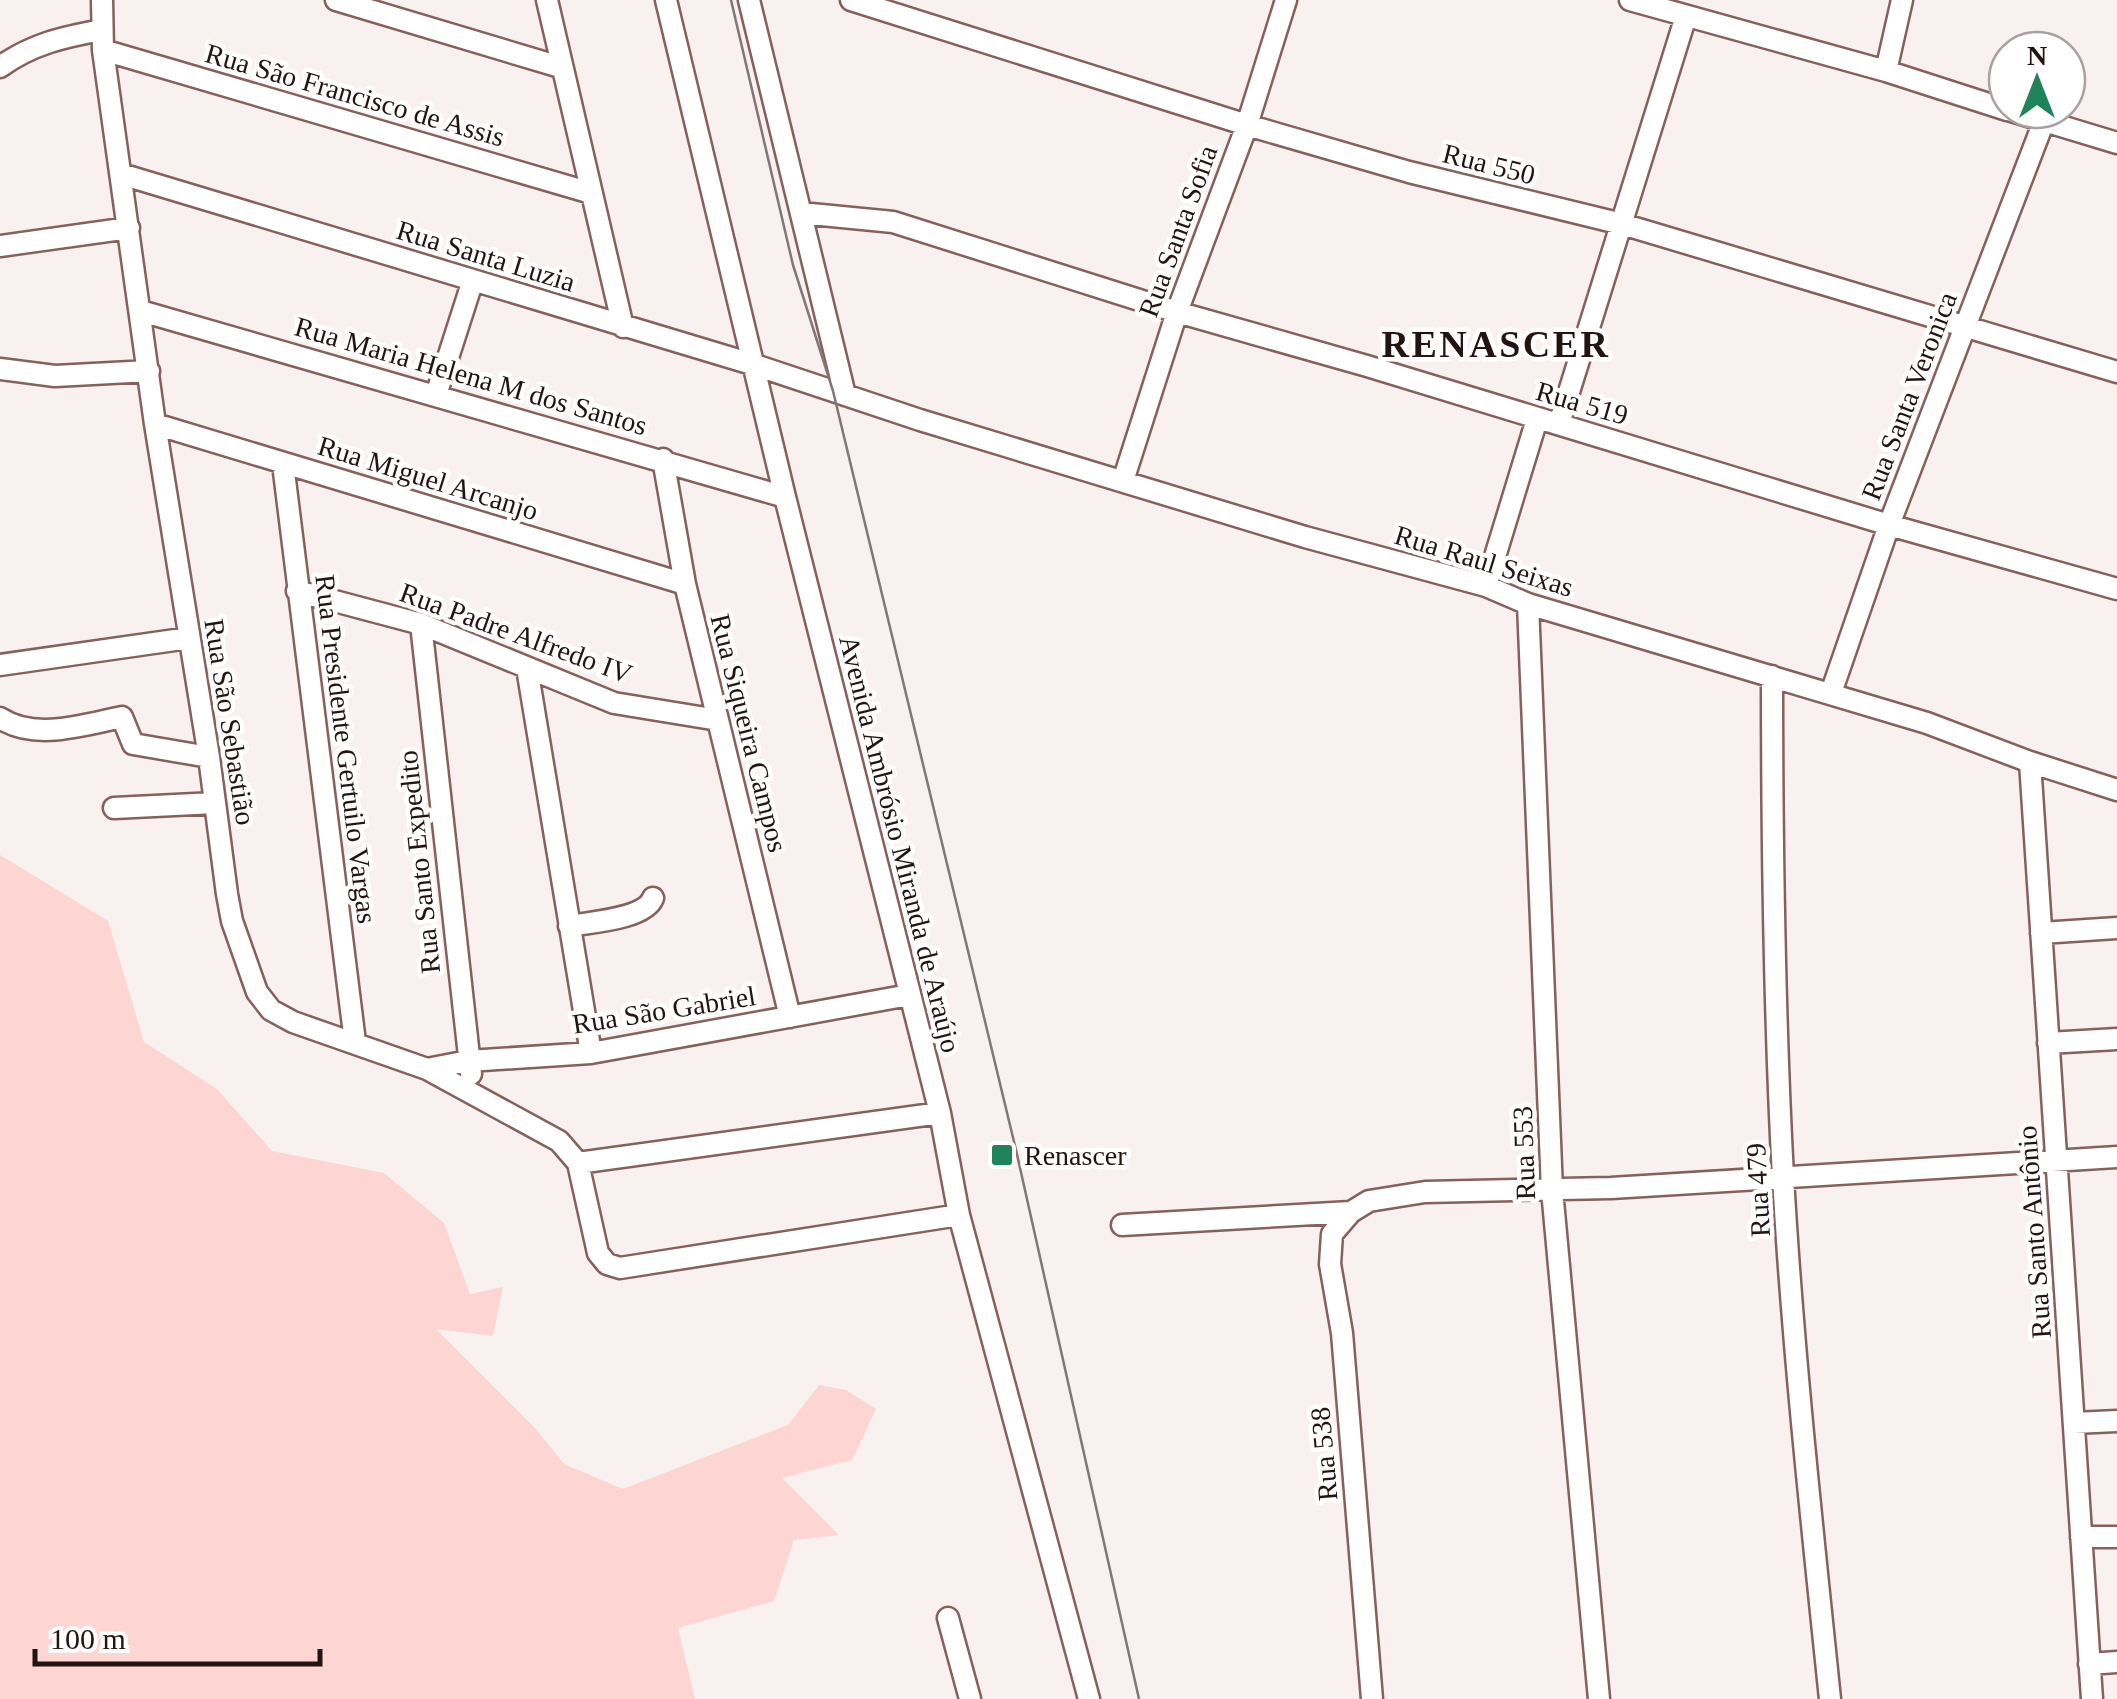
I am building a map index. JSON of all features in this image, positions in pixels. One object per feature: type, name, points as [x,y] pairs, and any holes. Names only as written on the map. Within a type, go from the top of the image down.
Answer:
[{"type":"street","name":"Rua São Sebastião","points":[[102,0],[103,40],[155,424],[232,921],[257,992],[271,1010],[294,1022],[427,1069],[474,1094],[559,1141],[578,1163]]},
{"type":"street","points":[[336,0],[560,68]]},
{"type":"street","points":[[547,0],[623,327]]},
{"type":"street","name":"Avenida Ambrósio Miranda de Araújo","points":[[666,0],[785,497],[940,1113],[959,1215],[1089,1699]]},
{"type":"street","points":[[749,0],[801,213],[839,393]]},
{"type":"street","name":"Rua 550","points":[[851,0],[1247,125],[1410,172],[1622,224],[2117,372]]},
{"type":"street","name":"Rua Santa Sofia","points":[[1123,481],[1176,312],[1247,125],[1286,0]]},
{"type":"street","points":[[1630,0],[1987,103]]},
{"type":"street","points":[[1886,71],[1902,0]]},
{"type":"street","points":[[1486,586],[1622,224],[1686,16]]},
{"type":"street","points":[[0,67],[23,50],[55,38],[103,40]]},
{"type":"street","name":"Rua São Francisco de Assis","points":[[103,40],[591,193]]},
{"type":"street","name":"Rua Santa Veronica","points":[[1831,693],[1889,524],[2040,130]]},
{"type":"street","points":[[2073,130],[2117,144]]},
{"type":"street","name":"Rua Santa Luzia","points":[[121,174],[839,393]]},
{"type":"street","name":"Rua 519","points":[[801,213],[893,222],[1176,312],[2117,588]]},
{"type":"street","points":[[0,246],[129,228]]},
{"type":"street","points":[[436,394],[473,280]]},
{"type":"street","name":"Rua Maria Helena M dos Santos","points":[[141,311],[785,497]]},
{"type":"street","points":[[0,370],[55,376],[148,371]]},
{"type":"street","name":"Rua Raul Seixas","points":[[839,393],[1831,693],[2117,790]]},
{"type":"street","name":"Rua Miguel Arcanjo","points":[[155,424],[685,584]]},
{"type":"street","name":"Rua Siqueira Campos","points":[[663,460],[685,584],[790,1017]]},
{"type":"street","name":"Rua Presidente Gertuilo Vargas","points":[[283,464],[355,1042]]},
{"type":"street","name":"Rua Padre Alfredo IV","points":[[298,591],[422,624],[614,703],[718,720]]},
{"type":"street","name":"Rua 553","points":[[1528,604],[1552,1190],[1598,1699]]},
{"type":"street","name":"Rua Santo Expedito","points":[[422,624],[474,1094]]},
{"type":"street","points":[[0,665],[189,638]]},
{"type":"street","points":[[527,668],[591,1053]]},
{"type":"street","name":"Rua 479","points":[[1772,676],[1772,882],[1784,1177],[1801,1420],[1830,1699]]},
{"type":"street","points":[[0,718],[18,729],[63,728],[122,717],[133,744],[209,757]]},
{"type":"street","name":"Rua Santo Antônio","points":[[2030,762],[2092,1699]]},
{"type":"street","points":[[114,808],[215,803]]},
{"type":"street","points":[[569,926],[638,912],[654,898]]},
{"type":"street","points":[[2041,933],[2117,928]]},
{"type":"street","name":"Rua São Gabriel","points":[[427,1069],[468,1060],[591,1053],[909,996]]},
{"type":"street","points":[[2048,1043],[2117,1039]]},
{"type":"street","points":[[940,1113],[578,1163],[598,1253],[606,1264],[620,1268],[959,1215]]},
{"type":"street","points":[[1122,1225],[1351,1212],[1369,1201],[1425,1192],[1552,1190],[2117,1157]]},
{"type":"street","name":"Rua 538","points":[[1351,1212],[1332,1234],[1330,1264],[1342,1333],[1372,1699]]},
{"type":"street","points":[[2074,1423],[2117,1421]]},
{"type":"street","points":[[2081,1538],[2117,1536]]},
{"type":"street","points":[[948,1618],[970,1699]]},
{"type":"street","points":[[2090,1664],[2117,1662]]},
{"type":"shaded area","points":[[0,855],[108,921],[144,1042],[217,1089],[272,1151],[384,1173],[444,1223],[470,1294],[503,1287],[493,1336],[436,1329],[535,1428],[564,1464],[623,1489],[788,1425],[819,1385],[846,1390],[876,1409],[852,1460],[782,1478],[839,1535],[794,1540],[774,1601],[678,1628],[695,1699],[0,1699]]},
{"type":"tram line","points":[[731,0],[793,265],[833,391],[1016,1150],[1139,1699]]},
{"type":"place","name":"Renascer","points":[[1002,1155]]},
{"type":"district","name":"RENASCER","points":[[1496,344]]}]
